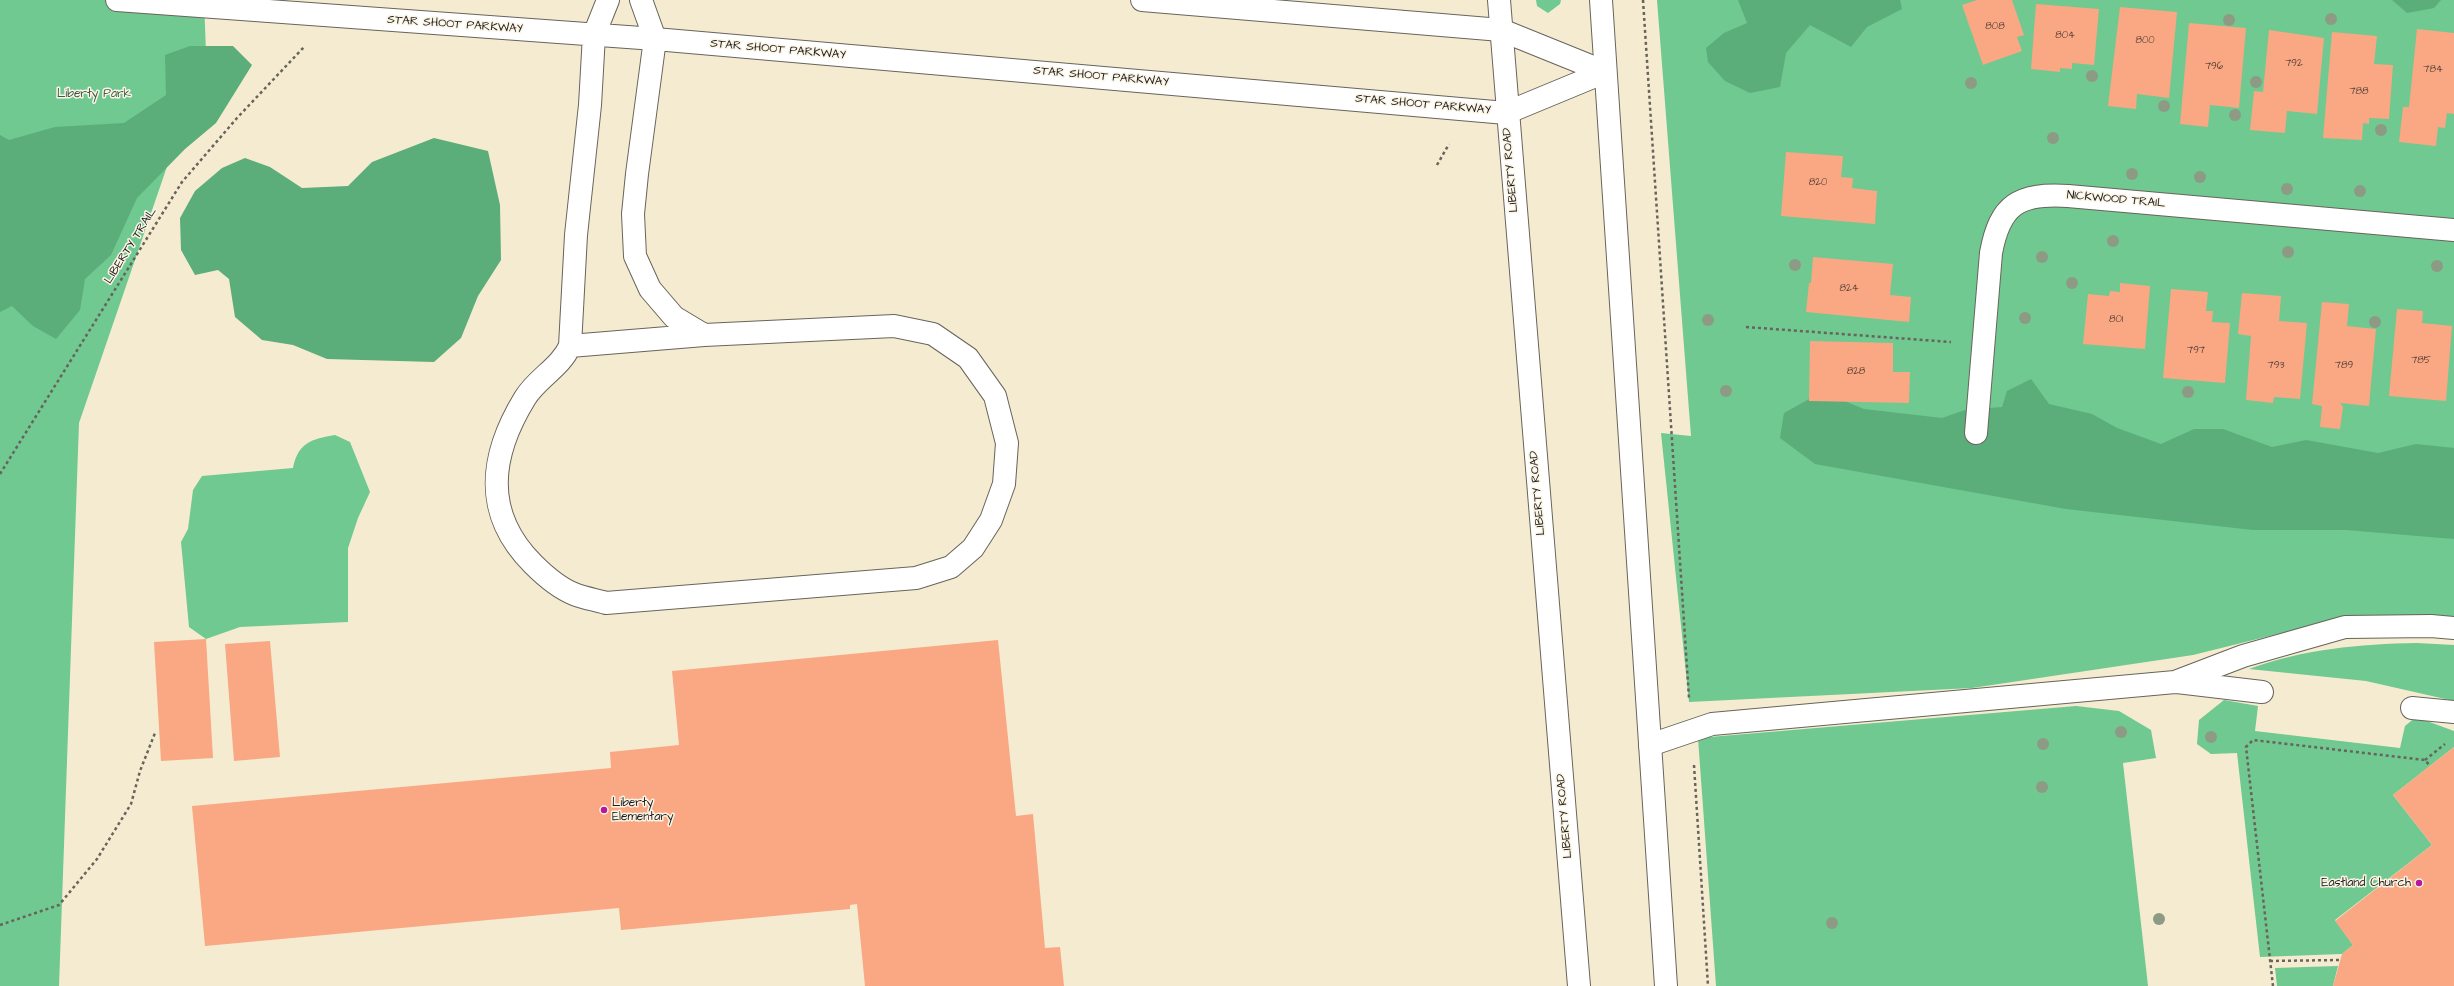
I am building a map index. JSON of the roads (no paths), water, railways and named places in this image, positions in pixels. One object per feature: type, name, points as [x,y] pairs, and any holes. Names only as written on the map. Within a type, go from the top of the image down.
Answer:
[{"type":"street","name":"STAR SHOOT PARKWAY","points":[[117,0],[655,39],[1506,113],[1605,72]]},
{"type":"street","points":[[570,346],[704,335],[894,326],[933,334],[968,358],[995,396],[1007,443],[1004,484],[991,520],[973,548],[951,566],[916,578],[606,603],[573,593],[544,575],[517,548],[499,510],[495,478],[506,430],[526,396],[565,357],[570,346],[576,235],[590,105],[594,35],[608,0]]},
{"type":"street","points":[[641,0],[655,39],[633,214],[635,256],[650,289],[674,317],[704,335]]},
{"type":"street","points":[[1142,0],[1501,30],[1605,72]]},
{"type":"street","name":"LIBERTY ROAD","points":[[1499,0],[1506,113],[1579,986]]},
{"type":"street","points":[[1601,0],[1666,986]]},
{"type":"street","name":"NICKWOOD TRAIL","points":[[1976,433],[1991,253],[1995,230],[2004,213],[2022,201],[2044,194],[2454,230]]},
{"type":"street","points":[[2175,682],[2243,656],[2346,627],[2431,626],[2454,628]]},
{"type":"street","points":[[1650,745],[1712,724],[2175,682],[2262,692]]},
{"type":"street","points":[[2412,708],[2454,712]]},
{"type":"place","name":"Liberty Elementary","points":[[604,810]]},
{"type":"place","name":"Eastland Church","points":[[2419,883]]},
{"type":"park label","name":"Liberty Park","points":[[94,94]]}]
